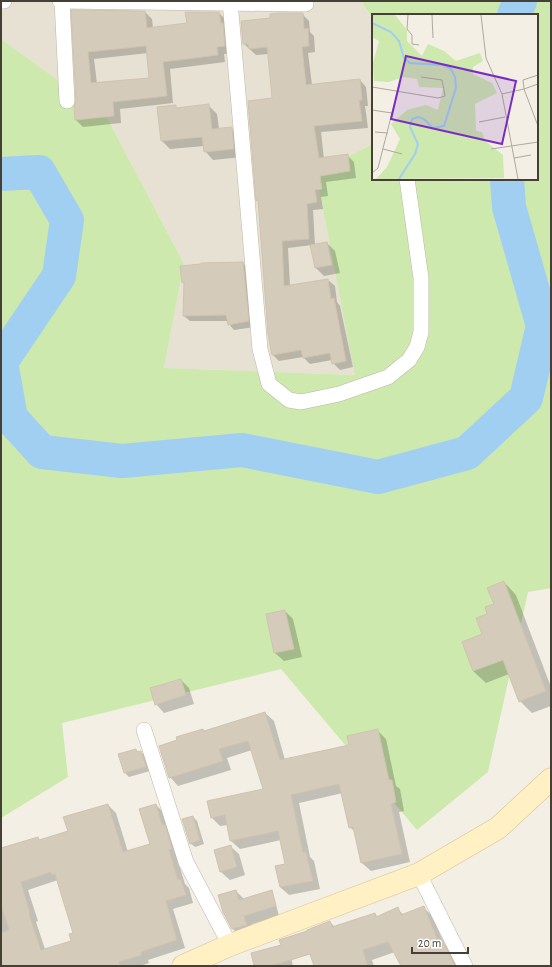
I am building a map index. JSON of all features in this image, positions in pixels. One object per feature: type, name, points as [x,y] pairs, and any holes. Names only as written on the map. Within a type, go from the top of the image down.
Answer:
[{"type":"main road","points":[[183,966],[230,945],[419,874],[498,828],[551,779]]},
{"type":"street","points":[[67,101],[61,1],[306,4]]},
{"type":"street","points":[[230,2],[260,349],[269,384],[289,400],[301,402],[338,394],[388,377],[409,360],[417,347],[421,332],[421,278],[407,180]]},
{"type":"street","points":[[144,730],[186,862],[230,945]]},
{"type":"street","points":[[419,874],[465,966]]},
{"type":"shaded area","points":[[1,1],[361,1],[372,19],[372,144],[316,172],[356,375],[164,368],[184,264],[105,114],[1,39]]},
{"type":"green space","points":[[361,1],[551,1],[551,588],[528,592],[488,772],[417,830],[281,669],[62,723],[68,777],[1,818],[1,39],[105,114],[184,264],[164,368],[355,375],[316,172],[372,144],[372,180],[538,180],[538,14],[372,14],[372,18]]},
{"type":"building","points":[[71,10],[145,11],[147,28],[187,23],[185,12],[219,12],[221,23],[223,23],[225,46],[217,47],[218,55],[163,62],[167,96],[113,102],[114,116],[75,120],[74,107],[76,101]],"holes":[[[146,46],[149,78],[91,83],[88,52]]]},
{"type":"building","points":[[303,13],[304,29],[308,28],[309,46],[302,47],[306,85],[360,79],[362,100],[359,100],[362,121],[314,126],[319,158],[348,154],[350,171],[320,176],[322,189],[315,190],[317,202],[307,204],[309,239],[282,241],[284,286],[328,279],[331,299],[334,298],[346,361],[332,364],[330,353],[303,358],[301,350],[272,355],[268,334],[258,200],[256,201],[248,101],[272,98],[271,86],[267,47],[249,49],[248,44],[243,44],[241,21],[270,18],[270,14]]},
{"type":"building","points":[[209,104],[212,129],[232,127],[234,149],[204,152],[202,137],[161,141],[157,107],[176,105],[176,108]]},
{"type":"building","points":[[327,242],[332,265],[315,268],[310,245]]},
{"type":"building","points":[[243,262],[249,321],[228,325],[226,315],[183,316],[184,282],[182,283],[180,266],[201,263]]},
{"type":"building","points":[[504,581],[546,691],[519,702],[503,660],[473,671],[462,642],[482,634],[476,618],[487,614],[485,607],[494,604],[487,588]]},
{"type":"building","points":[[285,610],[294,649],[274,653],[266,614]]},
{"type":"building","points":[[181,679],[186,695],[155,705],[150,688]]},
{"type":"building","points":[[265,712],[280,760],[349,745],[347,736],[378,729],[389,780],[392,780],[396,802],[391,804],[402,854],[361,863],[353,827],[349,828],[339,784],[291,795],[303,852],[306,852],[313,881],[280,887],[275,866],[285,864],[278,831],[230,841],[225,815],[211,818],[207,801],[263,789],[248,741],[219,749],[223,761],[169,778],[159,746],[177,740],[176,737],[203,729],[204,731]]},
{"type":"building","points":[[136,749],[137,752],[141,751],[146,767],[124,773],[118,754]]},
{"type":"building","points":[[108,804],[123,852],[150,844],[139,809],[156,804],[162,825],[165,824],[172,849],[169,850],[178,880],[181,879],[186,895],[166,901],[177,940],[141,952],[142,955],[119,962],[120,966],[1,966],[1,933],[9,930],[1,905],[1,848],[38,837],[39,840],[68,831],[63,817]],"holes":[[[51,872],[52,875],[55,874],[73,933],[69,934],[71,941],[41,950],[29,914],[30,913],[21,882]]]},
{"type":"building","points":[[193,816],[200,840],[190,844],[182,819]]},
{"type":"building","points":[[231,845],[237,867],[220,872],[214,850]]},
{"type":"building","points":[[236,890],[239,900],[272,890],[276,906],[244,916],[247,925],[232,929],[223,912],[218,895]]},
{"type":"building","points":[[424,906],[438,941],[442,939],[455,966],[401,966],[388,942],[363,950],[368,966],[314,966],[310,954],[271,966],[254,966],[251,953],[281,945],[279,940],[307,931],[330,921],[332,927],[375,913],[376,917],[398,907],[401,915]]},
{"type":"waterway","points":[[514,14],[520,1]]},
{"type":"waterway","points":[[1,174],[39,172],[67,220],[59,276],[1,362]]},
{"type":"waterway","points":[[1,362],[11,418],[42,452],[122,461],[242,450],[378,477],[467,453],[526,398],[543,326],[509,207],[507,180]]}]
